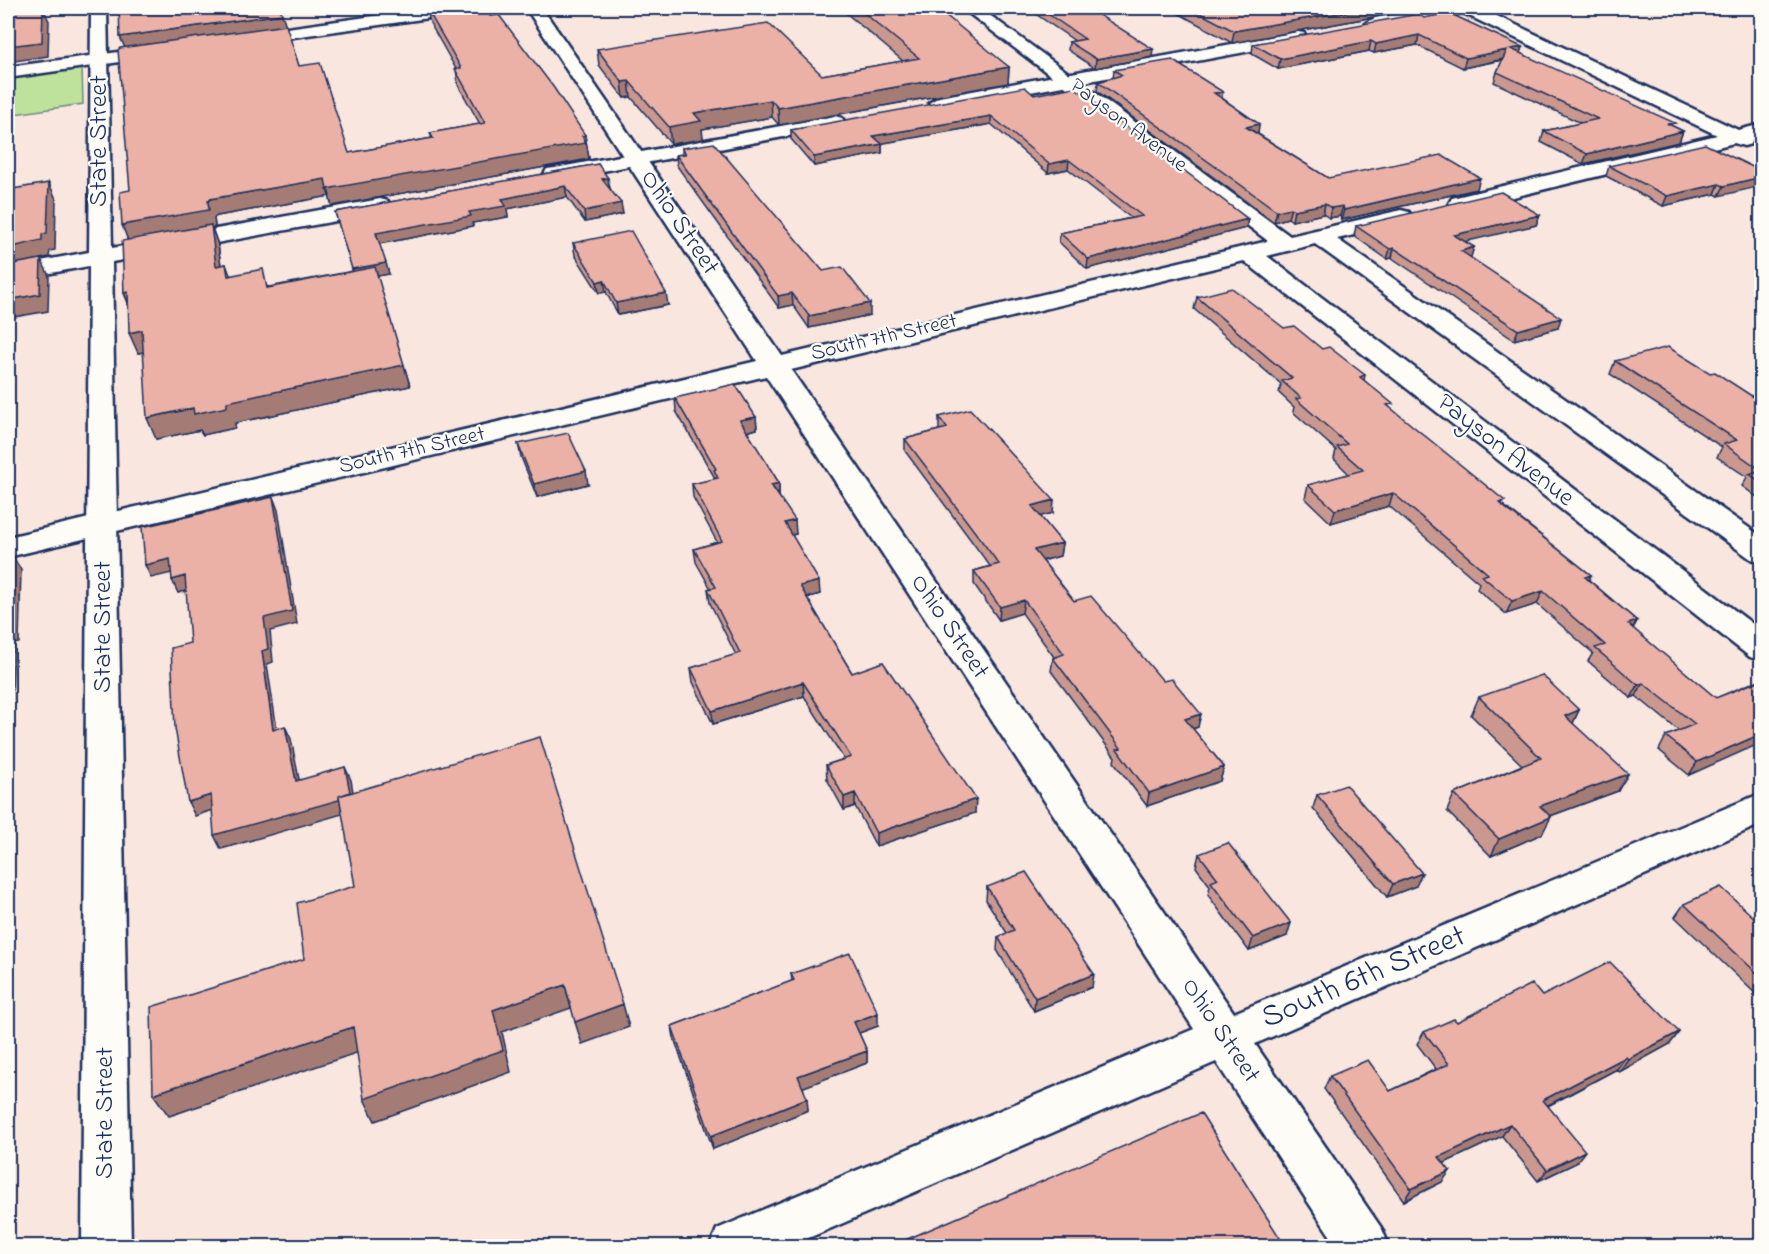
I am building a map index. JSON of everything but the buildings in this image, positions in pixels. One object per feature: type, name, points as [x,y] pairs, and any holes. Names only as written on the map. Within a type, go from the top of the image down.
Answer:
[{"type":"street","name":"State Street","points":[[99,8],[107,1246]]},
{"type":"street","points":[[230,41],[465,8]]},
{"type":"street","name":"Ohio Street","points":[[534,8],[1365,1246]]},
{"type":"street","name":"Payson Avenue","points":[[970,8],[1286,244]]},
{"type":"street","points":[[1357,27],[1461,8]]},
{"type":"street","points":[[1467,8],[1761,148]]},
{"type":"street","points":[[925,106],[1322,33]]},
{"type":"street","points":[[8,73],[182,48]]},
{"type":"street","points":[[531,178],[854,119]]},
{"type":"street","name":"South 7th Street","points":[[8,547],[1761,130]]},
{"type":"street","points":[[8,274],[402,202]]},
{"type":"street","points":[[1318,236],[1761,552]]},
{"type":"street","name":"Payson Avenue","points":[[1248,253],[1761,649]]},
{"type":"street","name":"South 6th Street","points":[[734,1246],[1761,808]]},
{"type":"green space","points":[[82,67],[83,104],[8,115],[8,77]]}]
